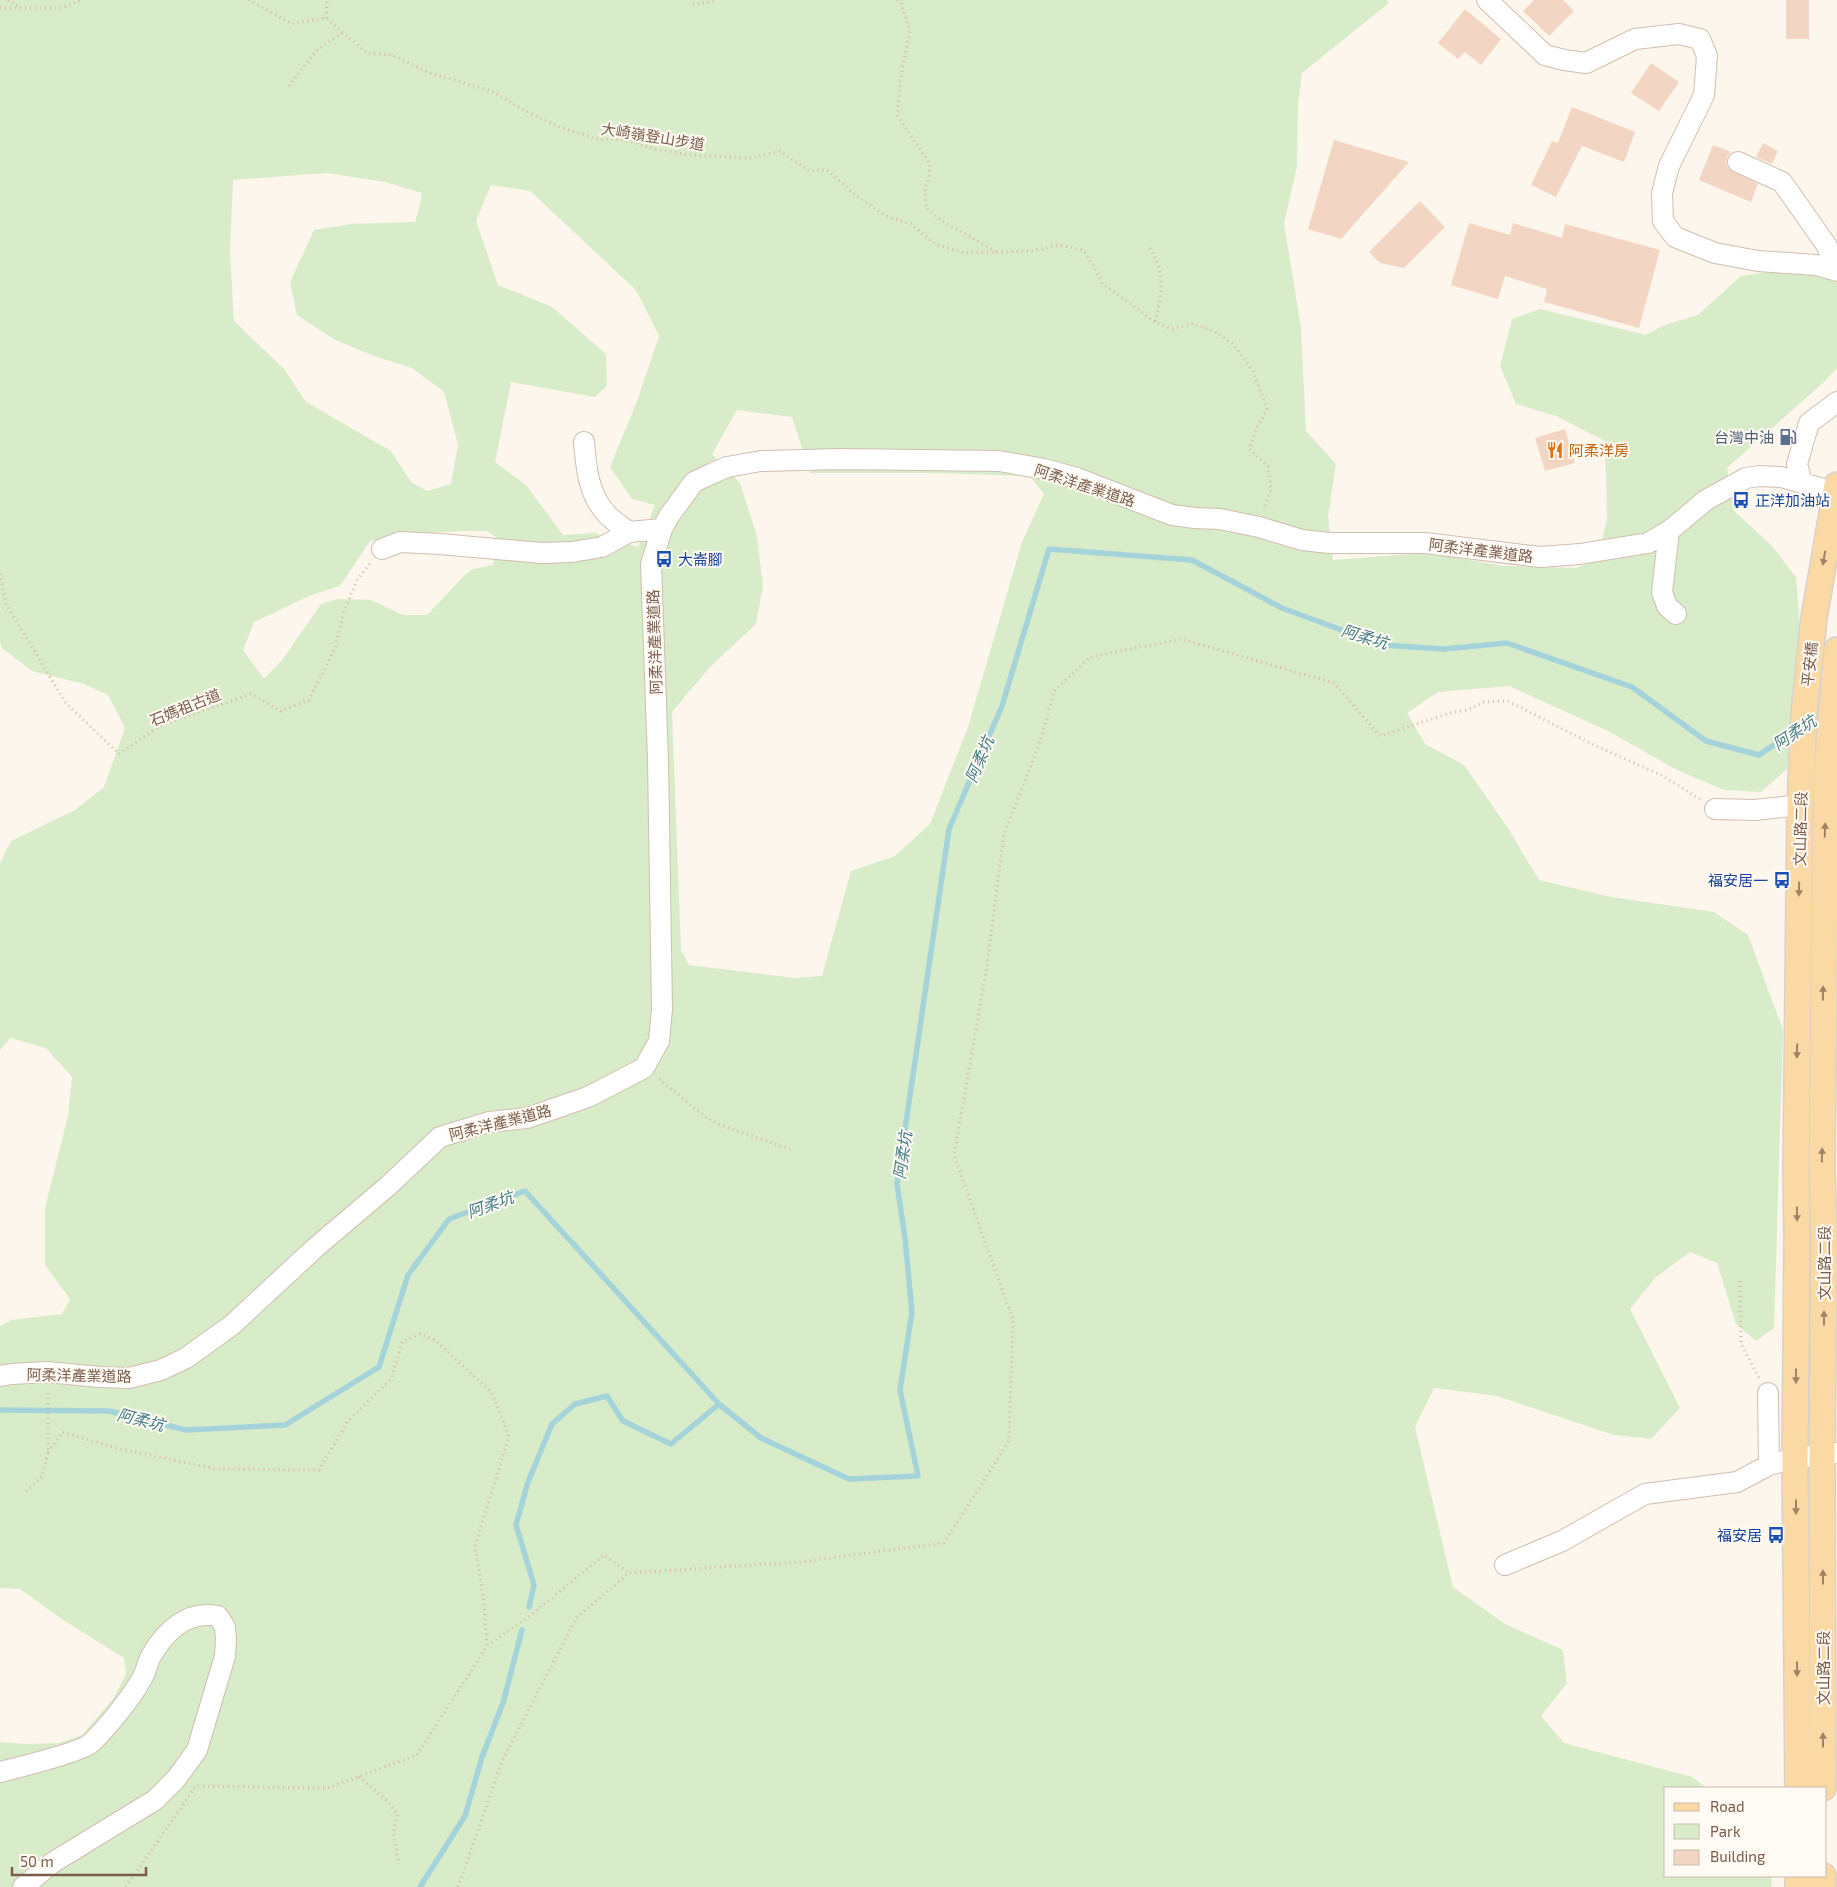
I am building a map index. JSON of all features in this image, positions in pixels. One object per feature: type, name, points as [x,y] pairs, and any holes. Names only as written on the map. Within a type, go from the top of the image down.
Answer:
[{"type":"main road","name":"平安橋","points":[[1802,770],[1804,714],[1814,618],[1836,490]]},
{"type":"main road","name":"平安橋","points":[[1827,768],[1837,650]]},
{"type":"main road","name":"文山路二段","points":[[1823,1787],[1830,1454],[1831,1242],[1822,1158],[1827,768]]},
{"type":"main road","name":"文山路二段","points":[[1798,1787],[1795,1458],[1796,1170],[1802,770]]},
{"type":"street","points":[[1488,0],[1544,55],[1564,60],[1586,63],[1635,39],[1679,34],[1700,39],[1707,56],[1704,95],[1669,166],[1662,193],[1663,221],[1675,237],[1715,253],[1758,261],[1816,265],[1835,270]]},
{"type":"street","points":[[1738,162],[1782,182],[1827,246],[1835,270]]},
{"type":"street","points":[[1802,483],[1797,464],[1809,423],[1837,402]]},
{"type":"street","points":[[584,442],[587,476],[595,495],[604,512],[629,532]]},
{"type":"street","name":"阿柔洋產業道路","points":[[0,1376],[47,1372],[100,1378],[130,1378],[161,1370],[186,1358],[232,1325],[440,1137],[489,1122],[527,1118],[588,1097],[644,1068],[659,1041],[662,1009],[658,770],[651,564],[662,528],[694,482],[727,468],[761,461],[842,459],[999,461],[1044,468],[1076,478],[1172,515],[1220,519],[1259,527],[1302,540],[1330,543],[1425,542],[1540,556],[1580,554],[1648,543],[1669,531],[1706,500],[1746,478],[1759,476],[1781,477],[1836,490]]},
{"type":"street","points":[[382,549],[400,542],[542,553],[572,552],[602,547],[629,532],[662,528]]},
{"type":"street","points":[[1669,531],[1662,592],[1667,606],[1676,614]]},
{"type":"street","points":[[1715,809],[1755,810],[1800,806]]},
{"type":"street","points":[[1797,1240],[1831,1242]]},
{"type":"street","points":[[1768,1393],[1769,1465]]},
{"type":"street","points":[[1505,1565],[1562,1540],[1645,1494],[1737,1482],[1769,1465],[1795,1458],[1830,1454]]},
{"type":"street","points":[[0,1772],[90,1745],[141,1681],[151,1656],[165,1634],[188,1618],[206,1614],[218,1616],[225,1627],[224,1656],[197,1750],[181,1772],[155,1800],[67,1854],[23,1887]]},
{"type":"path","points":[[8,0],[22,8]]},
{"type":"path","points":[[0,8],[62,8],[81,0]]},
{"type":"path","points":[[249,0],[292,24],[326,18],[327,0]]},
{"type":"path","points":[[694,5],[717,0]]},
{"type":"path","points":[[897,0],[901,3],[910,31],[902,70],[897,115],[930,164],[929,178],[925,188],[926,208],[942,221],[998,252]]},
{"type":"path","name":"大崎嶺登山步道","points":[[326,18],[367,54],[392,55],[430,72],[492,91],[522,109],[557,126],[596,139],[624,140],[655,149],[689,155],[752,158],[780,151],[809,171],[827,170],[854,194],[886,216],[911,224],[935,244],[964,253],[1032,251],[1060,245],[1082,250],[1093,265],[1102,283],[1155,322],[1172,329],[1192,324],[1214,331],[1233,344],[1253,371],[1267,409],[1255,432],[1250,449],[1268,466],[1271,489],[1259,527]]},
{"type":"path","points":[[289,86],[316,51],[342,33]]},
{"type":"path","points":[[1150,248],[1158,263],[1162,291],[1155,322]]},
{"type":"path","name":"石媽祖古道","points":[[0,574],[6,604],[65,702],[119,754],[160,726],[251,694],[281,711],[309,700],[335,648],[344,612],[357,580],[382,549]]},
{"type":"path","points":[[458,1887],[502,1761],[577,1617],[629,1573],[800,1562],[944,1543],[1009,1441],[1013,1320],[954,1154],[986,972],[1004,834],[1038,745],[1054,691],[1090,657],[1181,639],[1334,683],[1380,736],[1450,713],[1468,710],[1483,702],[1508,701],[1590,743],[1663,776],[1715,809]]},
{"type":"path","points":[[644,1068],[707,1118],[720,1125],[790,1149]]},
{"type":"path","points":[[1740,1281],[1741,1344],[1768,1393]]},
{"type":"path","points":[[48,1452],[63,1432],[116,1448],[216,1469],[319,1470],[348,1421],[391,1379],[402,1342],[420,1334],[435,1340],[492,1393],[510,1436],[475,1546],[484,1602],[487,1646]]},
{"type":"path","points":[[26,1491],[42,1477],[48,1452],[48,1388],[56,1388]]},
{"type":"path","points":[[126,1887],[196,1786],[327,1788],[417,1755],[487,1646],[531,1615],[604,1556],[629,1573]]},
{"type":"path","points":[[358,1776],[386,1800],[398,1814],[393,1833],[399,1864]]},
{"type":"green space","points":[[0,0],[1387,0],[1389,3],[1302,73],[1298,104],[1297,167],[1284,223],[1301,328],[1306,431],[1336,464],[1328,516],[1333,560],[1426,553],[1505,566],[1576,568],[1597,560],[1607,519],[1605,441],[1556,416],[1516,404],[1500,366],[1512,319],[1540,309],[1646,335],[1662,326],[1698,315],[1741,276],[1767,272],[1792,274],[1826,271],[1837,281],[1837,368],[1824,382],[1727,468],[1734,511],[1771,545],[1796,577],[1800,627],[1787,769],[1761,792],[1724,790],[1677,770],[1608,731],[1509,686],[1438,692],[1407,713],[1425,744],[1464,765],[1504,822],[1539,880],[1611,897],[1714,912],[1748,935],[1783,1030],[1774,1328],[1756,1341],[1736,1324],[1717,1263],[1690,1252],[1655,1278],[1630,1309],[1680,1408],[1651,1439],[1614,1435],[1497,1396],[1434,1388],[1415,1427],[1453,1587],[1505,1624],[1563,1650],[1567,1683],[1541,1716],[1564,1743],[1692,1777],[1706,1787],[1664,1787],[1664,1877],[1771,1877],[1772,1887],[0,1887],[0,1742],[26,1744],[59,1743],[82,1735],[113,1699],[126,1674],[124,1658],[63,1620],[20,1589],[0,1588],[0,1326],[12,1320],[62,1314],[70,1299],[45,1265],[45,1208],[68,1116],[72,1077],[46,1048],[10,1038],[0,1050],[0,863],[11,841],[75,810],[104,787],[125,728],[108,695],[84,684],[32,671],[2,648],[0,642]],"holes":[[[327,173],[385,182],[422,193],[415,222],[351,224],[314,230],[290,282],[297,315],[335,340],[377,357],[412,368],[444,392],[458,444],[451,484],[427,491],[411,482],[391,451],[306,402],[284,369],[234,321],[230,252],[233,180]],[[491,185],[530,191],[636,290],[659,336],[637,401],[610,467],[632,499],[655,505],[638,547],[595,533],[563,535],[526,485],[495,462],[511,382],[595,397],[607,386],[606,354],[552,307],[498,285],[476,221]],[[737,410],[792,417],[810,473],[934,473],[1030,476],[1044,494],[1022,542],[968,727],[930,824],[895,856],[851,871],[822,976],[795,978],[689,965],[681,950],[672,712],[710,667],[756,624],[763,586],[757,536],[740,483],[712,454]],[[487,531],[498,539],[493,565],[473,569],[466,574],[427,615],[403,615],[371,600],[338,599],[321,604],[283,659],[264,679],[243,650],[254,622],[309,596],[340,586],[370,541],[406,534]]]},
{"type":"building","points":[[1534,0],[1563,0],[1574,11],[1549,36],[1523,11]]},
{"type":"building","points":[[1786,0],[1809,0],[1809,39],[1786,39]]},
{"type":"building","points":[[1465,9],[1501,39],[1481,65],[1465,52],[1458,59],[1438,43]]},
{"type":"building","points":[[1651,63],[1679,82],[1659,111],[1631,93]]},
{"type":"building","points":[[1572,107],[1635,132],[1624,162],[1582,146],[1556,197],[1531,185],[1552,141],[1558,143]]},
{"type":"building","points":[[1334,140],[1409,162],[1341,239],[1308,229]]},
{"type":"building","points":[[1763,143],[1778,151],[1772,164],[1756,157]]},
{"type":"building","points":[[1713,145],[1731,152],[1727,157],[1726,163],[1729,169],[1758,184],[1751,202],[1699,180]]},
{"type":"building","points":[[1420,201],[1445,227],[1404,268],[1380,263],[1369,252]]},
{"type":"building","points":[[1469,223],[1510,235],[1513,223],[1562,238],[1565,224],[1660,250],[1639,328],[1544,302],[1547,289],[1505,276],[1498,299],[1451,285]]},
{"type":"building","name":"阿柔洋房","points":[[1565,429],[1575,463],[1545,471],[1535,438]]},
{"type":"waterway","name":"阿柔坑","points":[[0,1410],[109,1411],[186,1430],[285,1425],[379,1367],[408,1275],[449,1219],[525,1191],[719,1404],[761,1438],[849,1479],[918,1476],[900,1390],[912,1312],[905,1238],[897,1184],[949,829],[1002,706],[1049,549],[1192,560],[1282,608],[1382,645],[1444,649],[1507,643],[1632,687],[1706,741],[1759,755],[1796,730]]},
{"type":"waterway","points":[[529,1607],[534,1585],[516,1525],[528,1482],[552,1424],[575,1404],[607,1396],[623,1421],[671,1444],[719,1404]]},
{"type":"waterway","points":[[420,1887],[465,1816],[482,1757],[503,1703],[522,1630]]},
{"type":"place","name":"台灣中油","points":[[1788,437]]},
{"type":"place","name":"阿柔洋房","points":[[1555,450]]},
{"type":"place","name":"正洋加油站","points":[[1741,500]]},
{"type":"place","name":"大崙腳","points":[[664,559]]},
{"type":"place","name":"福安居一","points":[[1782,880]]},
{"type":"place","name":"福安居","points":[[1776,1535]]}]
